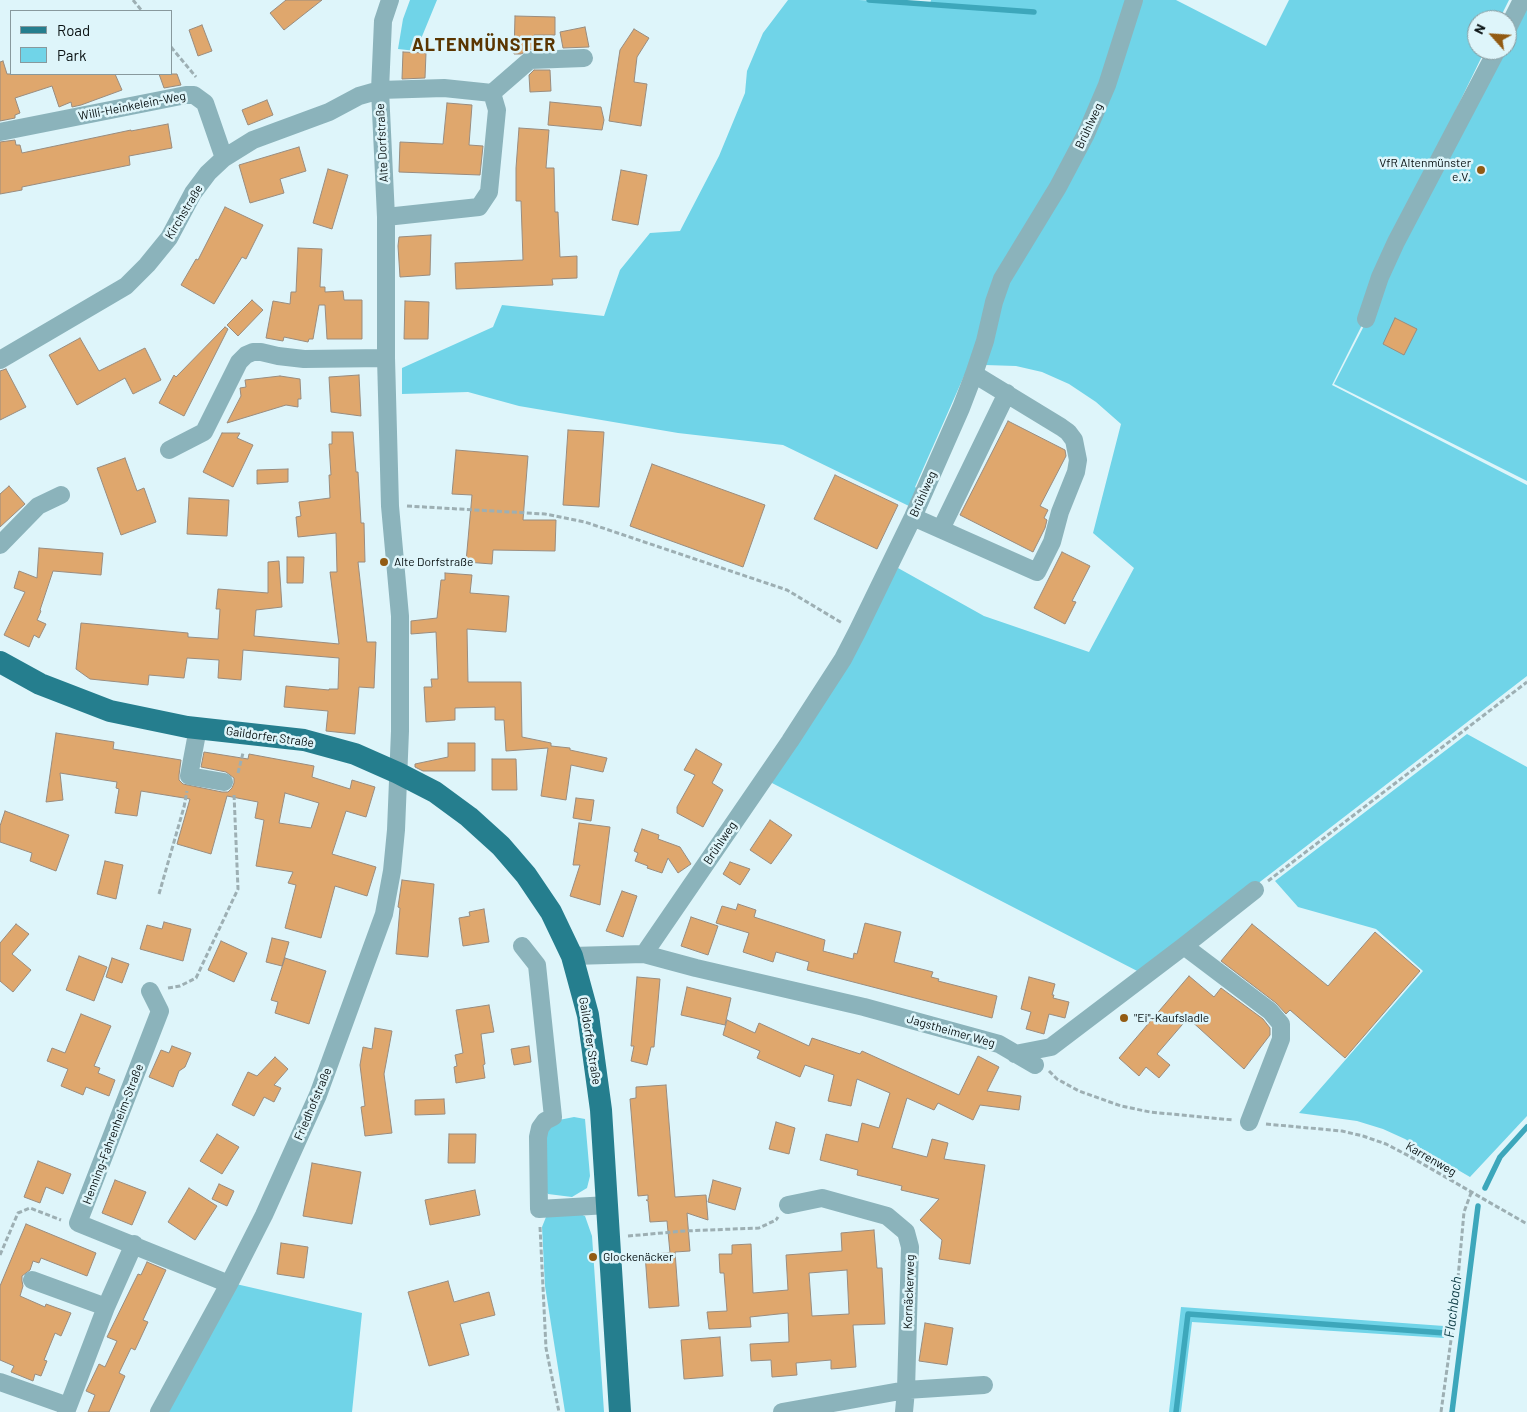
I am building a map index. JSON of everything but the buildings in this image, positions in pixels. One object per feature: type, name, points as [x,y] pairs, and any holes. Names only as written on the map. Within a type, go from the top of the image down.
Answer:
[{"type":"main road","name":"Gaildorfer Straße","points":[[0,662],[40,684],[110,711],[198,728],[304,740],[355,754],[398,772],[435,792],[469,817],[501,846],[526,874],[551,912],[572,956],[590,1025],[601,1110],[620,1412]]},
{"type":"street","points":[[380,90],[383,21],[390,0]]},
{"type":"street","name":"Brühlweg","points":[[644,954],[790,741],[843,659],[857,632],[913,517],[961,408],[985,341],[994,302],[1002,279],[1058,187],[1086,134],[1107,85],[1134,0]]},
{"type":"street","points":[[386,218],[478,207],[489,192],[497,110],[492,93],[530,60],[584,58]]},
{"type":"street","points":[[1366,318],[1380,277],[1396,242],[1492,60]]},
{"type":"street","name":"Alte Dorfstraße","points":[[398,772],[400,616],[390,506],[386,358],[386,218],[380,90],[444,88],[492,93]]},
{"type":"street","name":"Kirchstraße","points":[[0,360],[126,286],[147,265],[168,238],[193,193],[224,158],[253,140],[329,112],[359,96],[380,90]]},
{"type":"street","name":"Willi-Heinkelein-Weg","points":[[0,132],[194,95],[205,103],[224,158]]},
{"type":"street","points":[[169,450],[204,432],[239,362],[246,355],[253,352],[304,359],[386,358]]},
{"type":"street","points":[[913,517],[1038,572],[1052,542],[1060,512],[1076,472],[1078,460],[1074,440],[1061,426],[974,374]]},
{"type":"street","points":[[941,529],[1007,393]]},
{"type":"street","points":[[0,545],[38,506],[61,495]]},
{"type":"street","points":[[198,728],[189,776],[232,783]]},
{"type":"street","name":"Friedhofstraße","points":[[159,1412],[229,1284],[264,1215],[318,1095],[384,914],[392,871],[398,772]]},
{"type":"street","points":[[1015,1054],[1050,1047],[1255,890]]},
{"type":"street","points":[[522,946],[537,965],[553,1117],[545,1121],[540,1128],[538,1137],[539,1209],[608,1204]]},
{"type":"street","points":[[1184,946],[1270,1011],[1281,1024],[1281,1039],[1249,1122]]},
{"type":"street","name":"Jagstheimer Weg","points":[[572,956],[644,954],[864,1007],[999,1044],[1035,1065]]},
{"type":"street","name":"Henning-Fahrenheim-Straße","points":[[78,1223],[160,1011],[150,991]]},
{"type":"street","name":"Kornäckerweg","points":[[788,1205],[822,1198],[887,1216],[906,1232],[910,1247],[904,1412]]},
{"type":"street","points":[[78,1223],[134,1244],[229,1284]]},
{"type":"street","points":[[0,1382],[67,1409],[106,1307],[134,1244]]},
{"type":"street","points":[[32,1280],[106,1307]]},
{"type":"street","points":[[782,1412],[906,1390],[984,1385]]},
{"type":"path","points":[[133,0],[141,10]]},
{"type":"path","points":[[172,48],[198,79],[205,103]]},
{"type":"path","points":[[390,506],[544,514],[585,522],[787,590],[857,632]]},
{"type":"path","points":[[1255,890],[1527,682]]},
{"type":"path","points":[[150,991],[180,986],[196,978],[238,889],[232,783],[247,733]]},
{"type":"path","points":[[159,894],[184,807],[189,776]]},
{"type":"path","points":[[1035,1065],[1048,1070],[1057,1079],[1079,1091],[1121,1106],[1150,1112],[1249,1122]]},
{"type":"path","name":"Karrenweg","points":[[1249,1122],[1320,1128],[1349,1133],[1386,1144],[1527,1224]]},
{"type":"path","points":[[1441,1412],[1455,1311],[1464,1212],[1471,1193]]},
{"type":"path","points":[[610,1238],[684,1231],[759,1228],[776,1220],[788,1205]]},
{"type":"path","points":[[0,1255],[18,1213],[30,1208],[65,1222],[78,1223]]},
{"type":"path","points":[[539,1209],[546,1348],[559,1412]]},
{"type":"green space","points":[[410,0],[437,0],[416,51],[398,49],[403,19]]},
{"type":"green space","points":[[788,0],[859,0],[930,4],[931,0],[1128,0],[1111,55],[1082,125],[1053,183],[968,377],[964,376],[915,487],[920,490],[911,507],[783,445],[678,433],[519,406],[468,392],[402,394],[402,368],[493,327],[502,305],[604,316],[620,270],[650,233],[680,231],[719,156],[745,93],[747,71],[763,33]]},
{"type":"green space","points":[[1141,0],[1176,0],[1266,46],[1289,0],[1509,0],[1504,10],[1467,10],[1467,60],[1480,60],[1375,276],[1363,323],[1332,385],[1527,485],[1527,676],[1252,888],[1145,975],[770,782],[898,568],[984,616],[1089,652],[1134,568],[1093,533],[1121,424],[1096,402],[1069,384],[1042,372],[1016,366],[985,365],[1008,282]]},
{"type":"green space","name":"VfR Altenmünster e.V.","points":[[1527,0],[1527,481],[1334,384],[1367,320],[1491,60],[1517,60],[1517,14]]},
{"type":"green space","points":[[1467,734],[1527,767],[1527,1116],[1470,1177],[1405,1139],[1383,1129],[1357,1121],[1299,1113],[1423,971],[1376,929],[1298,907],[1275,881]]},
{"type":"green space","points":[[574,1117],[585,1119],[590,1176],[587,1188],[572,1197],[548,1194],[542,1186],[542,1133],[554,1121]]},
{"type":"green space","points":[[572,1211],[585,1216],[592,1236],[604,1412],[565,1412],[545,1286],[542,1227],[548,1212]]},
{"type":"green space","points":[[236,1284],[362,1313],[352,1412],[165,1412]]},
{"type":"green space","points":[[1181,1307],[1444,1326],[1444,1338],[1192,1322],[1181,1412],[1169,1412]]},
{"type":"waterway","points":[[869,0],[1034,12]]},
{"type":"waterway","name":"Flachbach","points":[[1485,1188],[1500,1157],[1527,1127]]},
{"type":"waterway","name":"Flachbach","points":[[1452,1412],[1478,1206]]},
{"type":"waterway","points":[[1176,1412],[1188,1314],[1445,1333]]},
{"type":"place","name":"VfR Altenmünster e.V.","points":[[1481,170]]},
{"type":"place","name":"Alte Dorfstraße","points":[[384,562]]},
{"type":"place","name":"\"Ei\"-Kaufsladle","points":[[1124,1018]]},
{"type":"place","name":"Glockenäcker","points":[[593,1257]]},
{"type":"district","name":"ALTENMÜNSTER","points":[[484,45]]}]
